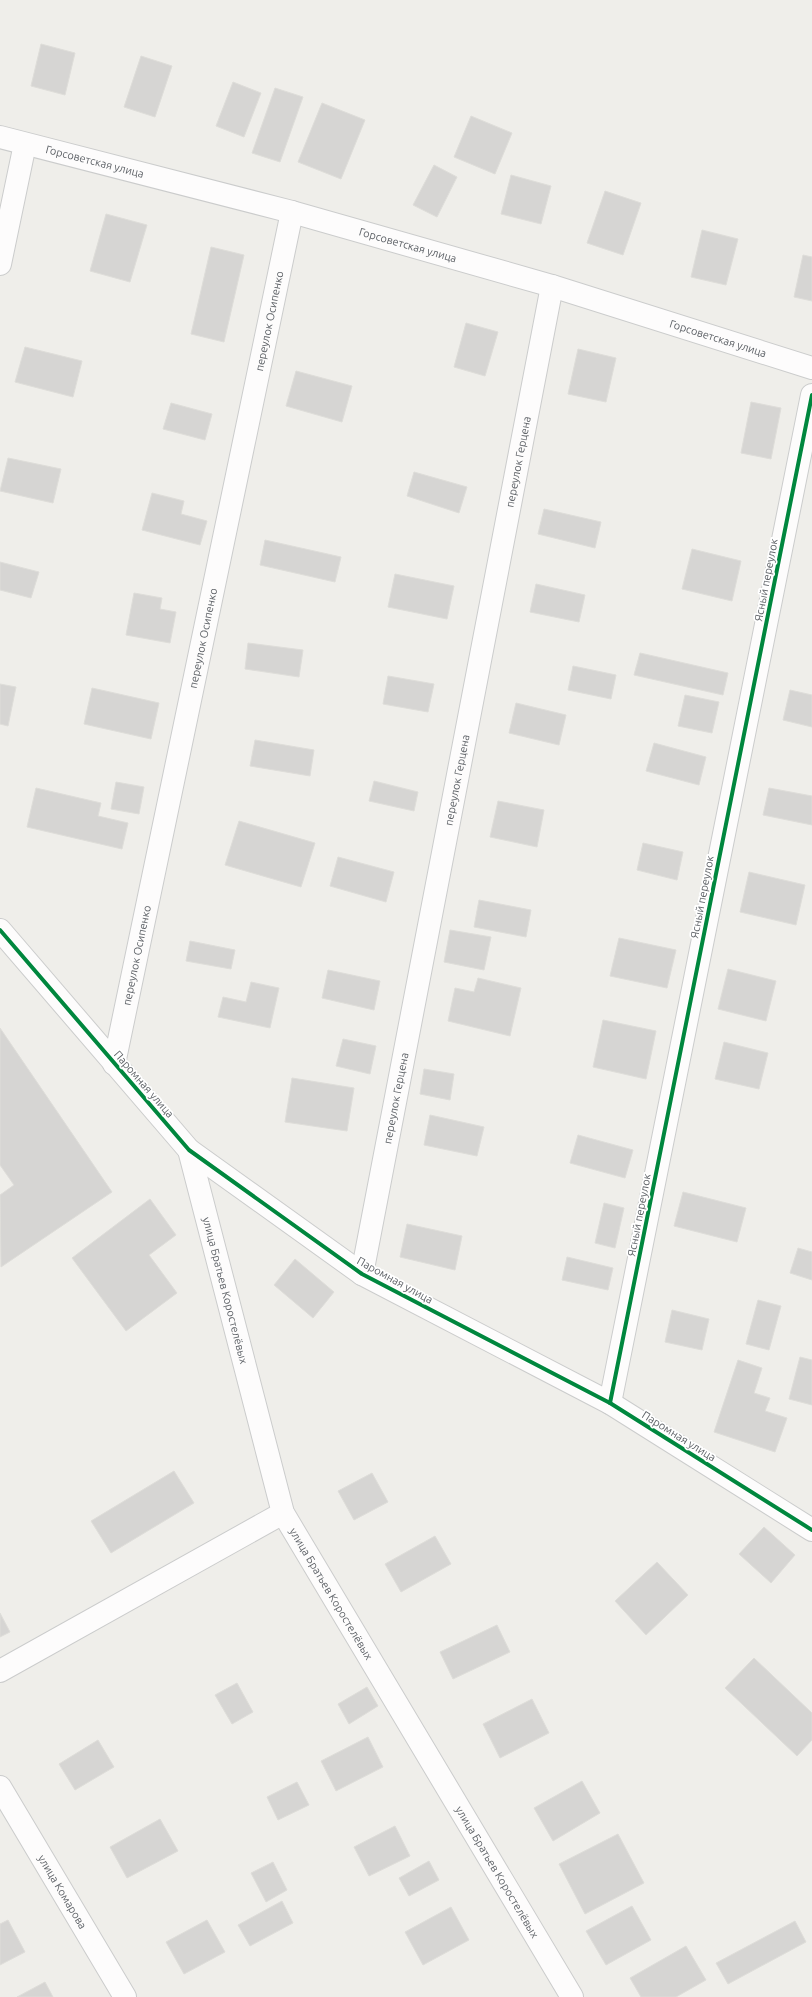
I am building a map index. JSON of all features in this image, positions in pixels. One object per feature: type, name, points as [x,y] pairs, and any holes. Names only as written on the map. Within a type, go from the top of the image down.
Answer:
[{"type":"street","name":"Горсоветская улица","points":[[0,137],[292,212],[552,286],[812,368]]},
{"type":"street","points":[[0,264],[25,144]]},
{"type":"street","name":"переулок Осипенко","points":[[114,1064],[292,212]]},
{"type":"street","name":"переулок Герцена","points":[[362,1274],[552,286]]},
{"type":"street","name":"Ясный переулок","points":[[610,1403],[812,395]]},
{"type":"street","name":"Паромная улица","points":[[0,930],[189,1150],[362,1274],[610,1403],[810,1521]]},
{"type":"street","name":"улица Братьев Коростелёвых","points":[[189,1150],[283,1513],[572,1997]]},
{"type":"street","points":[[0,1670],[283,1513]]},
{"type":"street","name":"улица Комарова","points":[[0,1786],[125,1997]]},
{"type":"building","points":[[41,44],[75,53],[65,95],[31,86]]},
{"type":"building","points":[[141,56],[172,66],[155,117],[124,107]]},
{"type":"building","points":[[233,82],[261,93],[244,137],[216,126]]},
{"type":"building","points":[[275,88],[303,97],[280,162],[252,153]]},
{"type":"building","points":[[322,103],[365,120],[341,179],[298,162]]},
{"type":"building","points":[[471,116],[512,133],[495,174],[454,157]]},
{"type":"building","points":[[434,165],[457,177],[437,217],[413,205]]},
{"type":"building","points":[[511,175],[551,186],[541,224],[501,214]]},
{"type":"building","points":[[605,191],[641,203],[623,255],[587,243]]},
{"type":"building","points":[[106,214],[147,225],[130,282],[90,271]]},
{"type":"building","points":[[702,230],[738,239],[726,285],[691,277]]},
{"type":"building","points":[[211,247],[244,255],[224,342],[191,334]]},
{"type":"building","points":[[803,255],[812,257],[812,301],[794,297]]},
{"type":"building","points":[[466,323],[498,332],[485,376],[454,367]]},
{"type":"building","points":[[25,347],[82,361],[73,397],[15,382]]},
{"type":"building","points":[[578,349],[616,358],[606,402],[568,394]]},
{"type":"building","points":[[296,371],[352,386],[342,422],[286,406]]},
{"type":"building","points":[[751,402],[781,408],[771,459],[741,453]]},
{"type":"building","points":[[171,403],[212,414],[205,440],[163,429]]},
{"type":"building","points":[[8,458],[61,469],[53,503],[0,491]]},
{"type":"building","points":[[414,472],[467,487],[459,513],[407,496]]},
{"type":"building","points":[[152,493],[184,501],[181,514],[207,521],[200,545],[142,530]]},
{"type":"building","points":[[544,509],[601,522],[595,548],[538,534]]},
{"type":"building","points":[[265,540],[341,557],[335,582],[260,565]]},
{"type":"building","points":[[692,549],[741,561],[732,601],[682,589]]},
{"type":"building","points":[[0,562],[39,572],[31,598],[0,590]]},
{"type":"building","points":[[395,574],[454,586],[447,619],[388,607]]},
{"type":"building","points":[[536,584],[585,595],[579,622],[530,612]]},
{"type":"building","points":[[134,593],[162,598],[160,609],[176,612],[170,643],[126,635]]},
{"type":"building","points":[[248,643],[303,650],[299,677],[245,669]]},
{"type":"building","points":[[640,653],[728,673],[723,695],[634,675]]},
{"type":"building","points":[[573,666],[616,675],[611,699],[568,690]]},
{"type":"building","points":[[388,676],[434,684],[428,712],[383,704]]},
{"type":"building","points":[[0,684],[16,687],[8,726],[0,724]]},
{"type":"building","points":[[92,688],[159,703],[151,739],[84,724]]},
{"type":"building","points":[[790,690],[812,695],[812,727],[783,720]]},
{"type":"building","points":[[685,695],[719,702],[712,733],[678,726]]},
{"type":"building","points":[[516,703],[566,715],[559,745],[509,733]]},
{"type":"building","points":[[255,740],[314,750],[310,776],[250,766]]},
{"type":"building","points":[[654,743],[706,757],[699,785],[646,771]]},
{"type":"building","points":[[374,781],[418,792],[414,811],[369,801]]},
{"type":"building","points":[[116,782],[144,787],[139,814],[111,809]]},
{"type":"building","points":[[36,788],[101,803],[98,816],[128,823],[122,849],[27,827]]},
{"type":"building","points":[[769,788],[812,796],[812,825],[763,815]]},
{"type":"building","points":[[498,801],[544,810],[537,847],[490,837]]},
{"type":"building","points":[[239,821],[315,843],[301,887],[225,865]]},
{"type":"building","points":[[643,843],[683,852],[677,880],[637,870]]},
{"type":"building","points":[[338,857],[394,872],[386,902],[330,886]]},
{"type":"building","points":[[749,872],[805,885],[796,925],[740,912]]},
{"type":"building","points":[[479,900],[531,910],[526,937],[474,927]]},
{"type":"building","points":[[450,930],[491,937],[484,970],[444,962]]},
{"type":"building","points":[[619,938],[676,950],[667,988],[610,976]]},
{"type":"building","points":[[190,941],[235,950],[231,969],[186,961]]},
{"type":"building","points":[[728,969],[776,981],[766,1021],[718,1009]]},
{"type":"building","points":[[328,970],[380,981],[374,1010],[322,998]]},
{"type":"building","points":[[478,978],[521,988],[510,1036],[448,1021],[455,988],[474,992]]},
{"type":"building","points":[[251,982],[279,988],[270,1028],[218,1017],[223,997],[246,1002]]},
{"type":"building","points":[[603,1020],[656,1031],[646,1079],[593,1067]]},
{"type":"building","points":[[0,1028],[112,1192],[1,1267],[0,1195],[14,1185],[0,1165]]},
{"type":"building","points":[[343,1039],[376,1046],[370,1074],[336,1066]]},
{"type":"building","points":[[724,1042],[768,1053],[759,1089],[715,1079]]},
{"type":"building","points":[[424,1069],[454,1074],[450,1100],[420,1094]]},
{"type":"building","points":[[292,1078],[354,1088],[347,1131],[285,1122]]},
{"type":"building","points":[[430,1115],[484,1127],[477,1156],[424,1145]]},
{"type":"building","points":[[578,1135],[633,1150],[625,1178],[570,1163]]},
{"type":"building","points":[[683,1192],[746,1208],[737,1242],[674,1226]]},
{"type":"building","points":[[150,1199],[176,1235],[149,1255],[177,1293],[126,1331],[72,1258]]},
{"type":"building","points":[[604,1203],[624,1208],[615,1248],[595,1243]]},
{"type":"building","points":[[407,1224],[462,1236],[455,1270],[400,1257]]},
{"type":"building","points":[[798,1248],[812,1252],[812,1280],[790,1273]]},
{"type":"building","points":[[567,1257],[613,1268],[608,1290],[562,1280]]},
{"type":"building","points":[[295,1259],[334,1292],[313,1318],[274,1285]]},
{"type":"building","points":[[758,1300],[781,1306],[769,1350],[746,1344]]},
{"type":"building","points":[[672,1310],[709,1319],[702,1350],[665,1342]]},
{"type":"building","points":[[800,1357],[812,1360],[812,1405],[789,1399]]},
{"type":"building","points":[[738,1360],[762,1368],[754,1393],[770,1398],[765,1411],[787,1418],[775,1452],[714,1432]]},
{"type":"building","points":[[174,1471],[194,1503],[111,1553],[91,1521]]},
{"type":"building","points":[[372,1473],[388,1502],[354,1520],[338,1491]]},
{"type":"building","points":[[764,1527],[795,1555],[771,1583],[739,1554]]},
{"type":"building","points":[[435,1536],[451,1564],[401,1592],[385,1564]]},
{"type":"building","points":[[657,1562],[688,1595],[646,1635],[615,1601]]},
{"type":"building","points":[[0,1613],[10,1632],[0,1637]]},
{"type":"building","points":[[497,1625],[510,1652],[453,1679],[440,1652]]},
{"type":"building","points":[[754,1658],[812,1713],[812,1740],[797,1756],[725,1688]]},
{"type":"building","points":[[237,1683],[253,1712],[232,1724],[215,1695]]},
{"type":"building","points":[[367,1687],[378,1706],[349,1724],[338,1704]]},
{"type":"building","points":[[532,1699],[549,1733],[500,1758],[483,1724]]},
{"type":"building","points":[[368,1737],[383,1767],[336,1791],[321,1761]]},
{"type":"building","points":[[98,1740],[114,1767],[75,1790],[59,1764]]},
{"type":"building","points":[[582,1781],[600,1813],[553,1841],[534,1808]]},
{"type":"building","points":[[297,1782],[309,1805],[278,1820],[267,1797]]},
{"type":"building","points":[[160,1819],[178,1851],[127,1878],[110,1847]]},
{"type":"building","points":[[395,1826],[410,1856],[369,1876],[354,1847]]},
{"type":"building","points":[[618,1834],[644,1883],[585,1914],[559,1864]]},
{"type":"building","points":[[429,1861],[439,1880],[409,1896],[399,1878]]},
{"type":"building","points":[[273,1862],[287,1890],[266,1902],[251,1873]]},
{"type":"building","points":[[282,1901],[293,1923],[250,1946],[238,1925]]},
{"type":"building","points":[[632,1906],[651,1940],[606,1965],[586,1931]]},
{"type":"building","points":[[451,1907],[469,1940],[423,1965],[405,1932]]},
{"type":"building","points":[[8,1920],[25,1952],[0,1965],[0,1924]]},
{"type":"building","points":[[207,1920],[225,1952],[184,1974],[166,1942]]},
{"type":"building","points":[[795,1921],[806,1942],[728,1984],[716,1963]]},
{"type":"building","points":[[686,1946],[706,1980],[676,1997],[641,1997],[630,1978]]},
{"type":"building","points":[[45,1982],[53,1997],[17,1997]]},
{"type":"cycle path","points":[[610,1403],[812,395]]},
{"type":"cycle path","points":[[0,930],[189,1150],[362,1274],[610,1403],[812,1530]]}]
